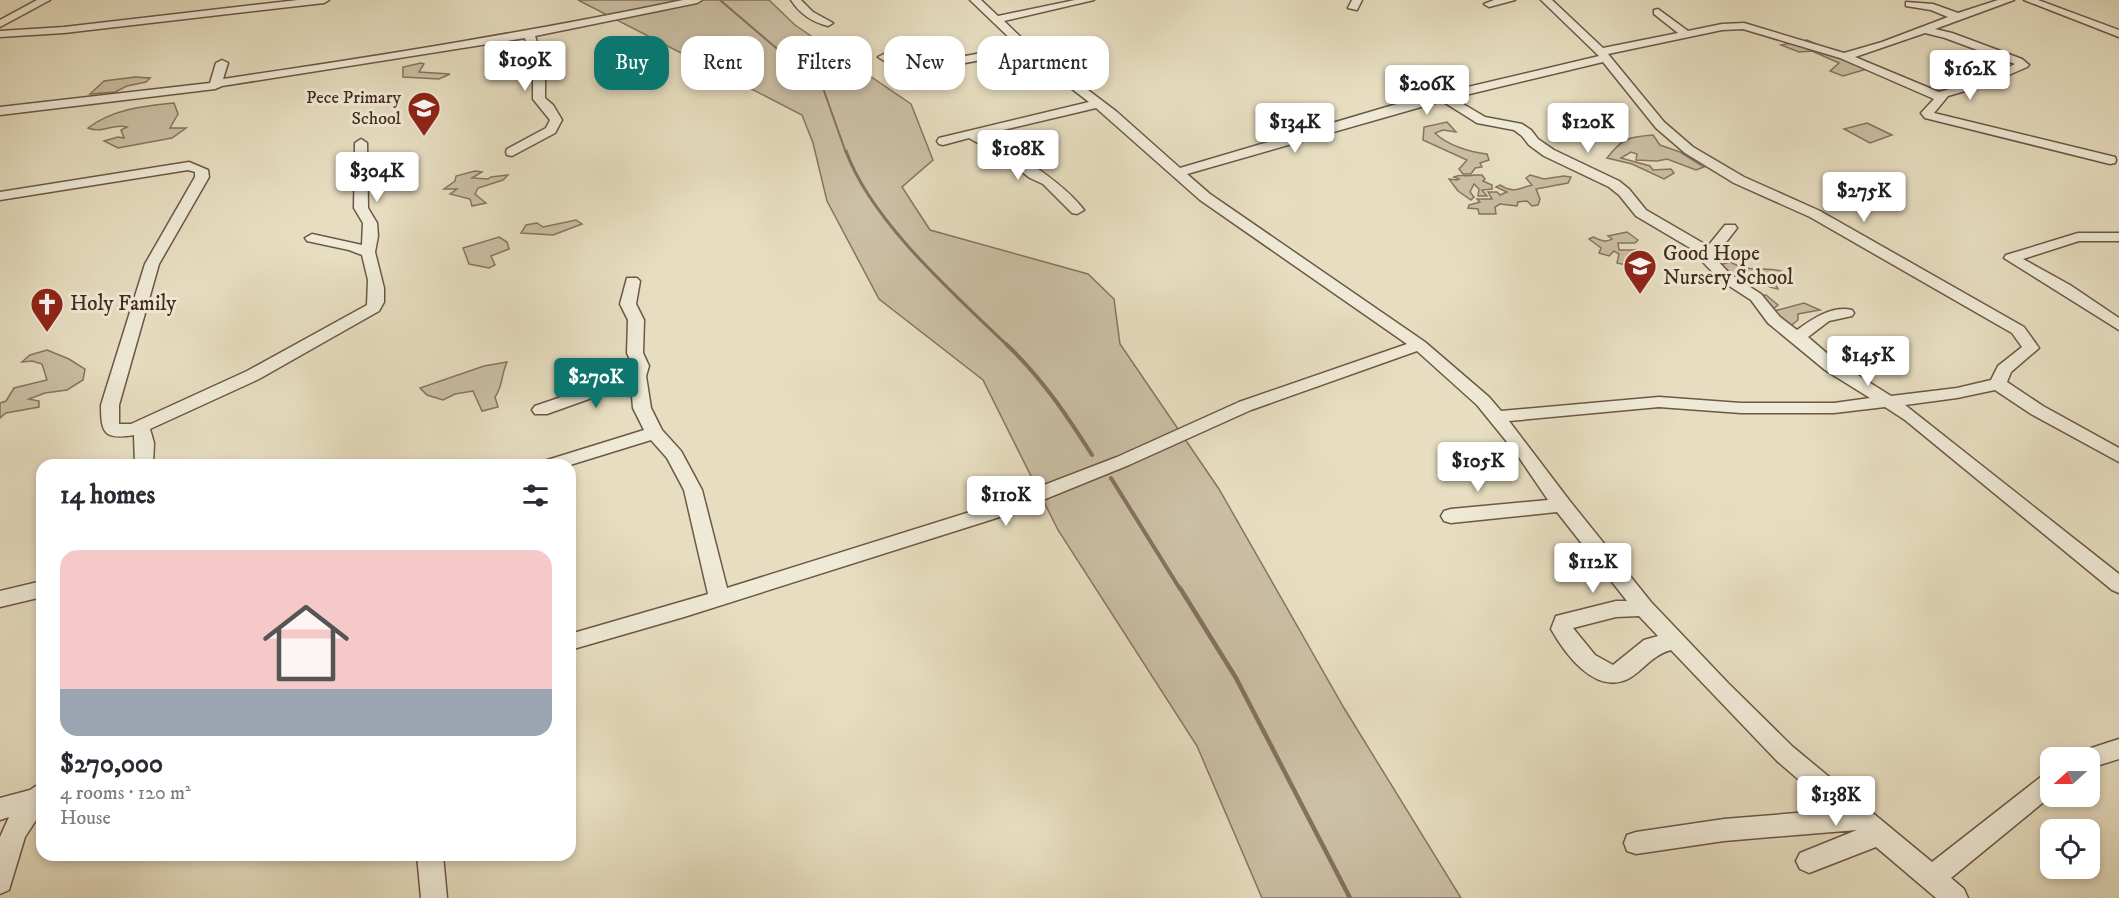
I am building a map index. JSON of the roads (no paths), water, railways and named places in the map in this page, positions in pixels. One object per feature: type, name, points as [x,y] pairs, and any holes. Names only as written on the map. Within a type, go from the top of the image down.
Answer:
[{"type":"street","points":[[0,24],[45,0]]},
{"type":"street","points":[[0,34],[64,30],[324,0]]},
{"type":"street","points":[[0,111],[215,86],[219,83],[529,34],[697,0]]},
{"type":"street","points":[[797,1],[811,0]]},
{"type":"street","points":[[975,0],[1013,36]]},
{"type":"street","points":[[995,20],[1089,0]]},
{"type":"street","points":[[1489,4],[1510,0]]},
{"type":"street","points":[[1546,0],[1603,55],[1660,125],[1689,150],[1739,180],[1815,214],[2018,330],[2031,348],[2004,370],[1998,384]]},
{"type":"street","points":[[1844,56],[1871,49],[2009,0]]},
{"type":"street","points":[[2029,0],[2119,34]]},
{"type":"street","points":[[797,1],[819,21],[828,23]]},
{"type":"street","points":[[1910,4],[1933,6],[1958,17]]},
{"type":"street","points":[[1658,12],[1687,35]]},
{"type":"street","points":[[1177,173],[1404,106],[1687,35],[1740,26],[1844,56],[1940,97]]},
{"type":"street","points":[[1938,26],[1948,35]]},
{"type":"street","points":[[1925,30],[1948,35],[2018,61],[2023,65],[1982,83],[1950,91],[1940,97],[1928,113],[1932,117],[2110,160]]},
{"type":"street","points":[[512,152],[551,130],[556,120],[549,108],[539,99],[538,66],[529,34]]},
{"type":"street","points":[[215,86],[222,63]]},
{"type":"street","points":[[1080,90],[1205,197],[1419,345],[1476,394],[1498,417],[1562,505],[1644,608],[1675,641],[1785,754],[1955,898]]},
{"type":"street","points":[[1444,97],[1480,120],[1506,123],[1522,129],[1537,145],[1614,184],[1641,213],[1710,253]]},
{"type":"street","points":[[942,141],[1098,104]]},
{"type":"street","points":[[970,134],[1004,152],[1035,175],[1048,181],[1077,210]]},
{"type":"street","points":[[0,196],[189,166],[201,170],[202,177],[152,264],[110,405],[110,426],[113,430],[126,431],[141,427],[253,375],[369,312],[376,305],[368,252],[371,236],[370,223],[361,207],[362,143]]},
{"type":"street","points":[[1731,228],[1710,253],[1708,260],[1711,265],[1756,297],[1774,320],[1798,337],[1831,366],[1892,402],[1980,470],[2119,585]]},
{"type":"street","points":[[2119,237],[2078,237],[2011,258],[2065,288],[2119,325]]},
{"type":"street","points":[[312,238],[353,246],[368,252]]},
{"type":"street","points":[[632,281],[628,303],[637,325],[635,353],[641,366],[638,376],[642,408],[654,433],[675,455],[693,490],[719,598]]},
{"type":"street","points":[[1798,337],[1824,318],[1846,313]]},
{"type":"street","points":[[576,640],[999,510],[1123,461],[1245,406],[1419,345]]},
{"type":"street","points":[[541,410],[638,376]]},
{"type":"street","points":[[1498,417],[1659,402],[1834,408],[1892,402],[1998,384],[2037,410],[2119,456]]},
{"type":"street","points":[[141,427],[145,443],[144,459]]},
{"type":"street","points":[[570,459],[654,433]]},
{"type":"street","points":[[1451,516],[1483,511],[1562,505]]},
{"type":"street","points":[[0,599],[36,590]]},
{"type":"street","points":[[1644,608],[1604,612],[1563,622],[1562,628],[1582,655],[1609,675],[1621,672],[1652,646],[1675,641]]},
{"type":"street","points":[[2100,755],[2119,749]]},
{"type":"street","points":[[1932,878],[2040,791]]},
{"type":"street","points":[[0,809],[36,798]]},
{"type":"street","points":[[0,882],[9,840],[21,819],[36,802]]},
{"type":"street","points":[[1636,843],[1724,830],[1871,827]]},
{"type":"street","points":[[1809,861],[1871,827]]},
{"type":"street","points":[[431,861],[434,898]]},
{"type":"waterway","points":[[720,0],[823,88],[846,153]]},
{"type":"waterway","points":[[846,151],[874,204],[894,230],[939,280],[1007,345]]},
{"type":"waterway","points":[[1007,345],[1031,370],[1052,397],[1092,455]]},
{"type":"waterway","points":[[1111,478],[1180,589]]},
{"type":"waterway","points":[[1180,588],[1236,678],[1350,898]]},
{"type":"place","name":"Pece Primary School","points":[[424,137]]},
{"type":"place","name":"Good Hope Nursery School","points":[[1640,295]]},
{"type":"place","name":"Holy Family","points":[[47,333]]}]
